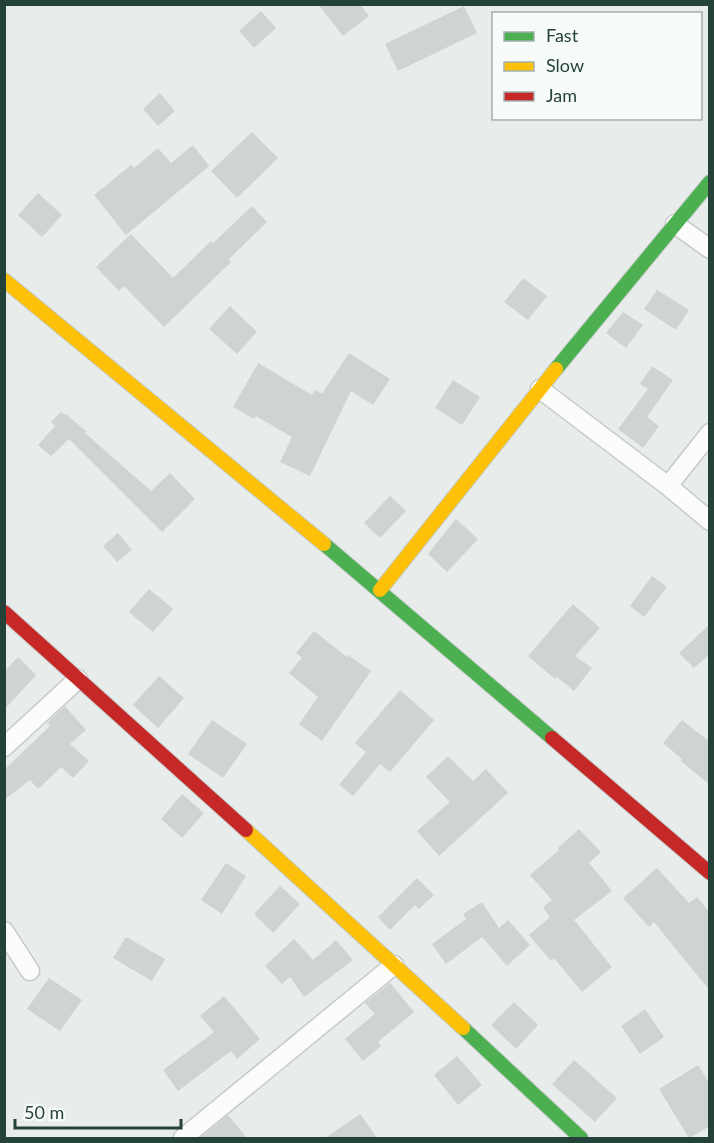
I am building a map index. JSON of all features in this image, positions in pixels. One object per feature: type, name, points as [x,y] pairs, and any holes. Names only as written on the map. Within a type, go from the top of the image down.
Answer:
[{"type":"main road","points":[[380,590],[540,388],[710,182]]},
{"type":"main road","points":[[4,280],[380,590],[710,873]]},
{"type":"main road","points":[[4,612],[394,965],[581,1138]]},
{"type":"street","points":[[675,224],[710,249]]},
{"type":"street","points":[[540,388],[710,520]]},
{"type":"street","points":[[668,486],[710,433]]},
{"type":"street","points":[[4,747],[78,679]]},
{"type":"street","points":[[4,931],[30,971]]},
{"type":"street","points":[[183,1138],[394,965]]},
{"type":"building","points":[[318,4],[360,4],[369,16],[343,36]]},
{"type":"building","points":[[464,6],[477,33],[398,71],[385,44]]},
{"type":"building","points":[[261,11],[276,28],[254,48],[239,31]]},
{"type":"building","points":[[160,93],[175,111],[158,126],[143,109]]},
{"type":"building","points":[[252,132],[278,158],[237,198],[211,171]]},
{"type":"building","points":[[193,145],[209,166],[126,235],[94,195],[131,165],[134,168],[158,148],[171,163]]},
{"type":"building","points":[[38,193],[62,215],[42,237],[18,215]]},
{"type":"building","points":[[252,206],[267,222],[229,259],[231,262],[164,327],[124,286],[119,291],[96,267],[131,234],[173,278]]},
{"type":"building","points":[[523,278],[547,296],[528,320],[504,302]]},
{"type":"building","points":[[657,290],[689,310],[676,330],[644,309]]},
{"type":"building","points":[[230,306],[257,332],[237,354],[209,329]]},
{"type":"building","points":[[623,312],[643,325],[626,348],[606,333]]},
{"type":"building","points":[[349,353],[390,379],[373,405],[351,391],[310,476],[280,462],[292,437],[256,416],[254,419],[233,407],[258,363],[312,395],[315,390],[322,394]]},
{"type":"building","points":[[652,366],[673,380],[647,417],[659,426],[643,448],[618,429],[648,389],[640,384]]},
{"type":"building","points":[[453,380],[480,397],[462,425],[435,408]]},
{"type":"building","points":[[61,412],[87,432],[85,433],[151,491],[170,473],[195,499],[162,532],[69,439],[51,456],[38,445],[55,426],[51,422]]},
{"type":"building","points":[[390,496],[406,511],[380,538],[364,523]]},
{"type":"building","points":[[456,519],[478,539],[447,572],[428,554]]},
{"type":"building","points":[[118,533],[132,550],[117,562],[103,546]]},
{"type":"building","points":[[652,576],[667,587],[644,617],[630,606]]},
{"type":"building","points":[[149,589],[173,609],[153,632],[129,612]]},
{"type":"building","points":[[573,604],[600,628],[575,656],[592,668],[574,691],[557,677],[555,679],[528,656]]},
{"type":"building","points":[[710,624],[710,654],[694,668],[679,653]]},
{"type":"building","points":[[314,631],[347,657],[348,655],[371,671],[322,741],[299,724],[318,697],[289,673],[302,658],[296,653]]},
{"type":"building","points":[[18,657],[36,675],[4,710],[4,672]]},
{"type":"building","points":[[159,676],[184,698],[158,728],[133,705]]},
{"type":"building","points":[[400,690],[434,720],[390,772],[380,764],[353,796],[339,785],[366,752],[355,743]]},
{"type":"building","points":[[65,706],[86,730],[70,744],[89,761],[73,778],[61,767],[38,789],[30,780],[4,800],[4,770],[50,726],[47,723]]},
{"type":"building","points":[[212,720],[247,744],[223,778],[188,754]]},
{"type":"building","points":[[682,720],[710,742],[710,785],[663,743]]},
{"type":"building","points":[[448,756],[473,781],[486,769],[508,793],[439,856],[417,831],[450,802],[426,777]]},
{"type":"building","points":[[182,794],[204,813],[182,838],[161,819]]},
{"type":"building","points":[[579,829],[601,852],[589,863],[612,891],[574,920],[612,967],[582,992],[554,958],[551,961],[529,935],[550,917],[543,907],[552,900],[530,875]]},
{"type":"building","points":[[226,863],[246,876],[222,914],[201,900]]},
{"type":"building","points":[[657,868],[689,903],[697,897],[710,913],[710,991],[654,922],[649,927],[623,898]]},
{"type":"building","points":[[417,878],[434,895],[419,909],[415,905],[390,930],[378,917]]},
{"type":"building","points":[[280,886],[300,904],[273,933],[254,914]]},
{"type":"building","points":[[482,902],[499,928],[508,920],[530,945],[507,966],[482,937],[446,964],[432,944],[466,919],[463,914]]},
{"type":"building","points":[[126,937],[165,959],[152,981],[113,958]]},
{"type":"building","points":[[294,939],[313,960],[336,940],[353,960],[304,997],[290,977],[282,984],[265,966]]},
{"type":"building","points":[[49,978],[82,1000],[60,1031],[27,1009]]},
{"type":"building","points":[[390,983],[414,1012],[378,1042],[381,1046],[363,1061],[345,1039],[375,1014],[365,1003]]},
{"type":"building","points":[[224,996],[260,1039],[237,1059],[231,1051],[178,1091],[163,1070],[214,1032],[200,1016]]},
{"type":"building","points":[[514,1002],[538,1025],[516,1049],[491,1025]]},
{"type":"building","points":[[645,1009],[664,1037],[640,1054],[621,1026]]},
{"type":"building","points":[[457,1056],[482,1085],[458,1105],[434,1075]]},
{"type":"building","points":[[574,1060],[617,1098],[595,1122],[552,1084]]},
{"type":"building","points":[[698,1065],[710,1084],[710,1126],[689,1138],[659,1089]]},
{"type":"building","points":[[360,1114],[377,1138],[325,1138]]},
{"type":"building","points":[[228,1115],[247,1138],[200,1138]]},
{"type":"traffic: fast","points":[[556,369],[710,182]]},
{"type":"traffic: fast","points":[[324,544],[552,738]]},
{"type":"traffic: fast","points":[[463,1028],[581,1138]]},
{"type":"traffic: slow","points":[[4,280],[324,544]]},
{"type":"traffic: slow","points":[[380,590],[556,369]]},
{"type":"traffic: slow","points":[[246,830],[463,1028]]},
{"type":"traffic: jam","points":[[4,612],[246,830]]},
{"type":"traffic: jam","points":[[552,738],[710,873]]}]
